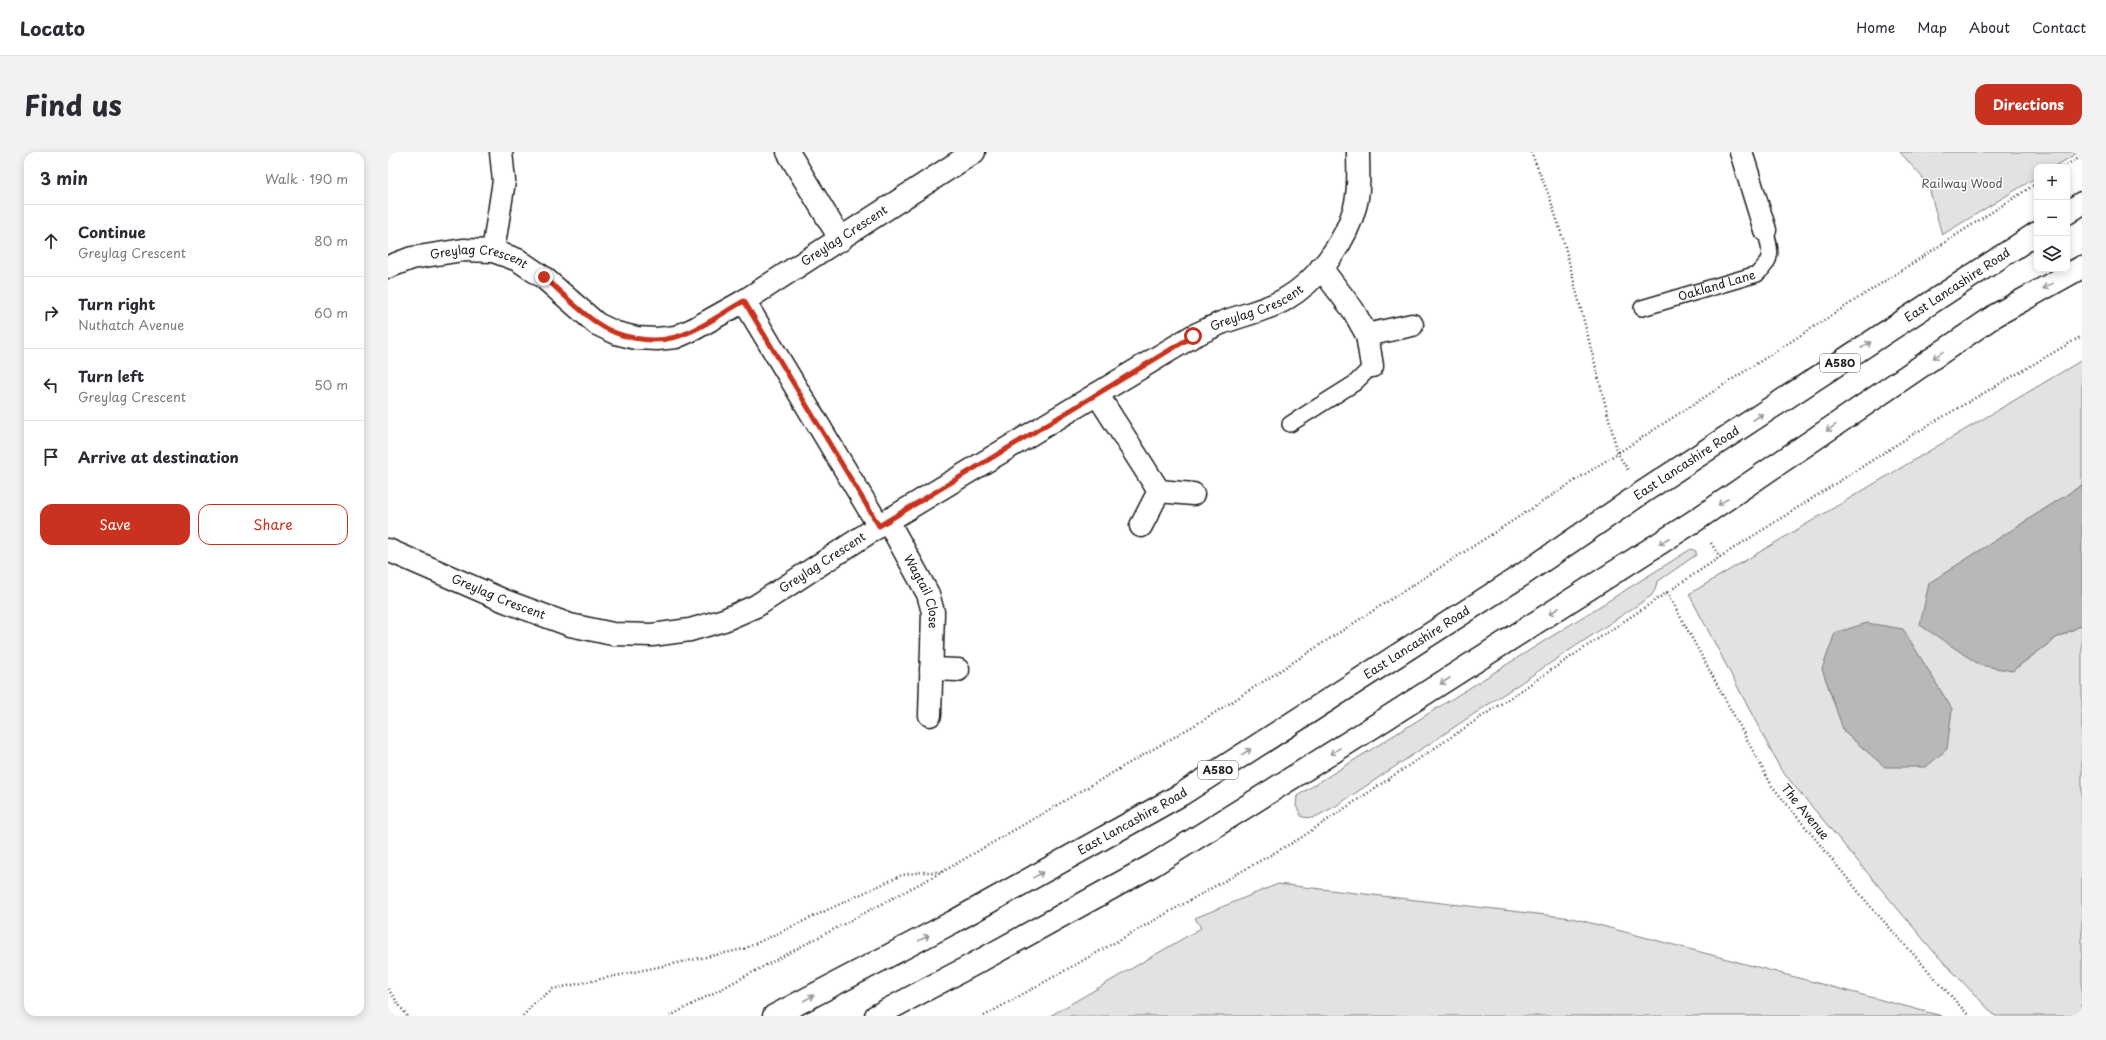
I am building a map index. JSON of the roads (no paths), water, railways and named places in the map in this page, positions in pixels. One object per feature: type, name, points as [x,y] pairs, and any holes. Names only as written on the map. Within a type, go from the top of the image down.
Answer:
[{"type":"main road","points":[[493,251],[504,181],[501,152]]},
{"type":"main road","points":[[788,152],[841,240]]},
{"type":"main road","name":"Greylag Crescent","points":[[388,267],[412,258],[463,250],[493,251],[518,260],[544,277],[597,324],[616,333],[636,338],[658,339],[676,337],[694,329],[744,301],[841,240],[974,152]]},
{"type":"main road","name":"Greylag Crescent","points":[[388,550],[505,601],[570,625],[613,634],[652,635],[690,630],[724,620],[756,606],[884,524],[1193,336],[1220,323],[1262,310],[1285,299],[1306,283],[1321,268],[1341,243],[1356,206],[1358,152]]},
{"type":"main road","name":"Oakland Lane","points":[[1741,152],[1765,230]]},
{"type":"main road","points":[[2070,211],[2082,203]]},
{"type":"main road","name":"East Lancashire Road","points":[[774,1016],[953,922],[1182,794],[1522,575],[1643,492],[2034,234]]},
{"type":"main road","points":[[876,1016],[976,963],[1153,865],[1359,736],[1696,520],[1996,315],[2082,267]]},
{"type":"main road","points":[[1321,268],[1353,310],[1367,335],[1372,366]]},
{"type":"main road","name":"Wagtail Close","points":[[744,301],[928,594],[933,612],[930,715]]},
{"type":"main road","points":[[1367,335],[1412,325]]},
{"type":"main road","points":[[1097,394],[1159,491]]},
{"type":"main road","points":[[1159,491],[1193,494]]},
{"type":"main road","points":[[1141,526],[1159,491]]},
{"type":"main road","points":[[931,669],[958,670]]},
{"type":"lane","name":"Oakland Lane","points":[[1642,308],[1757,274],[1766,266],[1770,257],[1771,248],[1765,230]]},
{"type":"lane","points":[[1290,424],[1355,383],[1372,366]]},
{"type":"park label","name":"Railway Wood","points":[[1962,184]]}]
